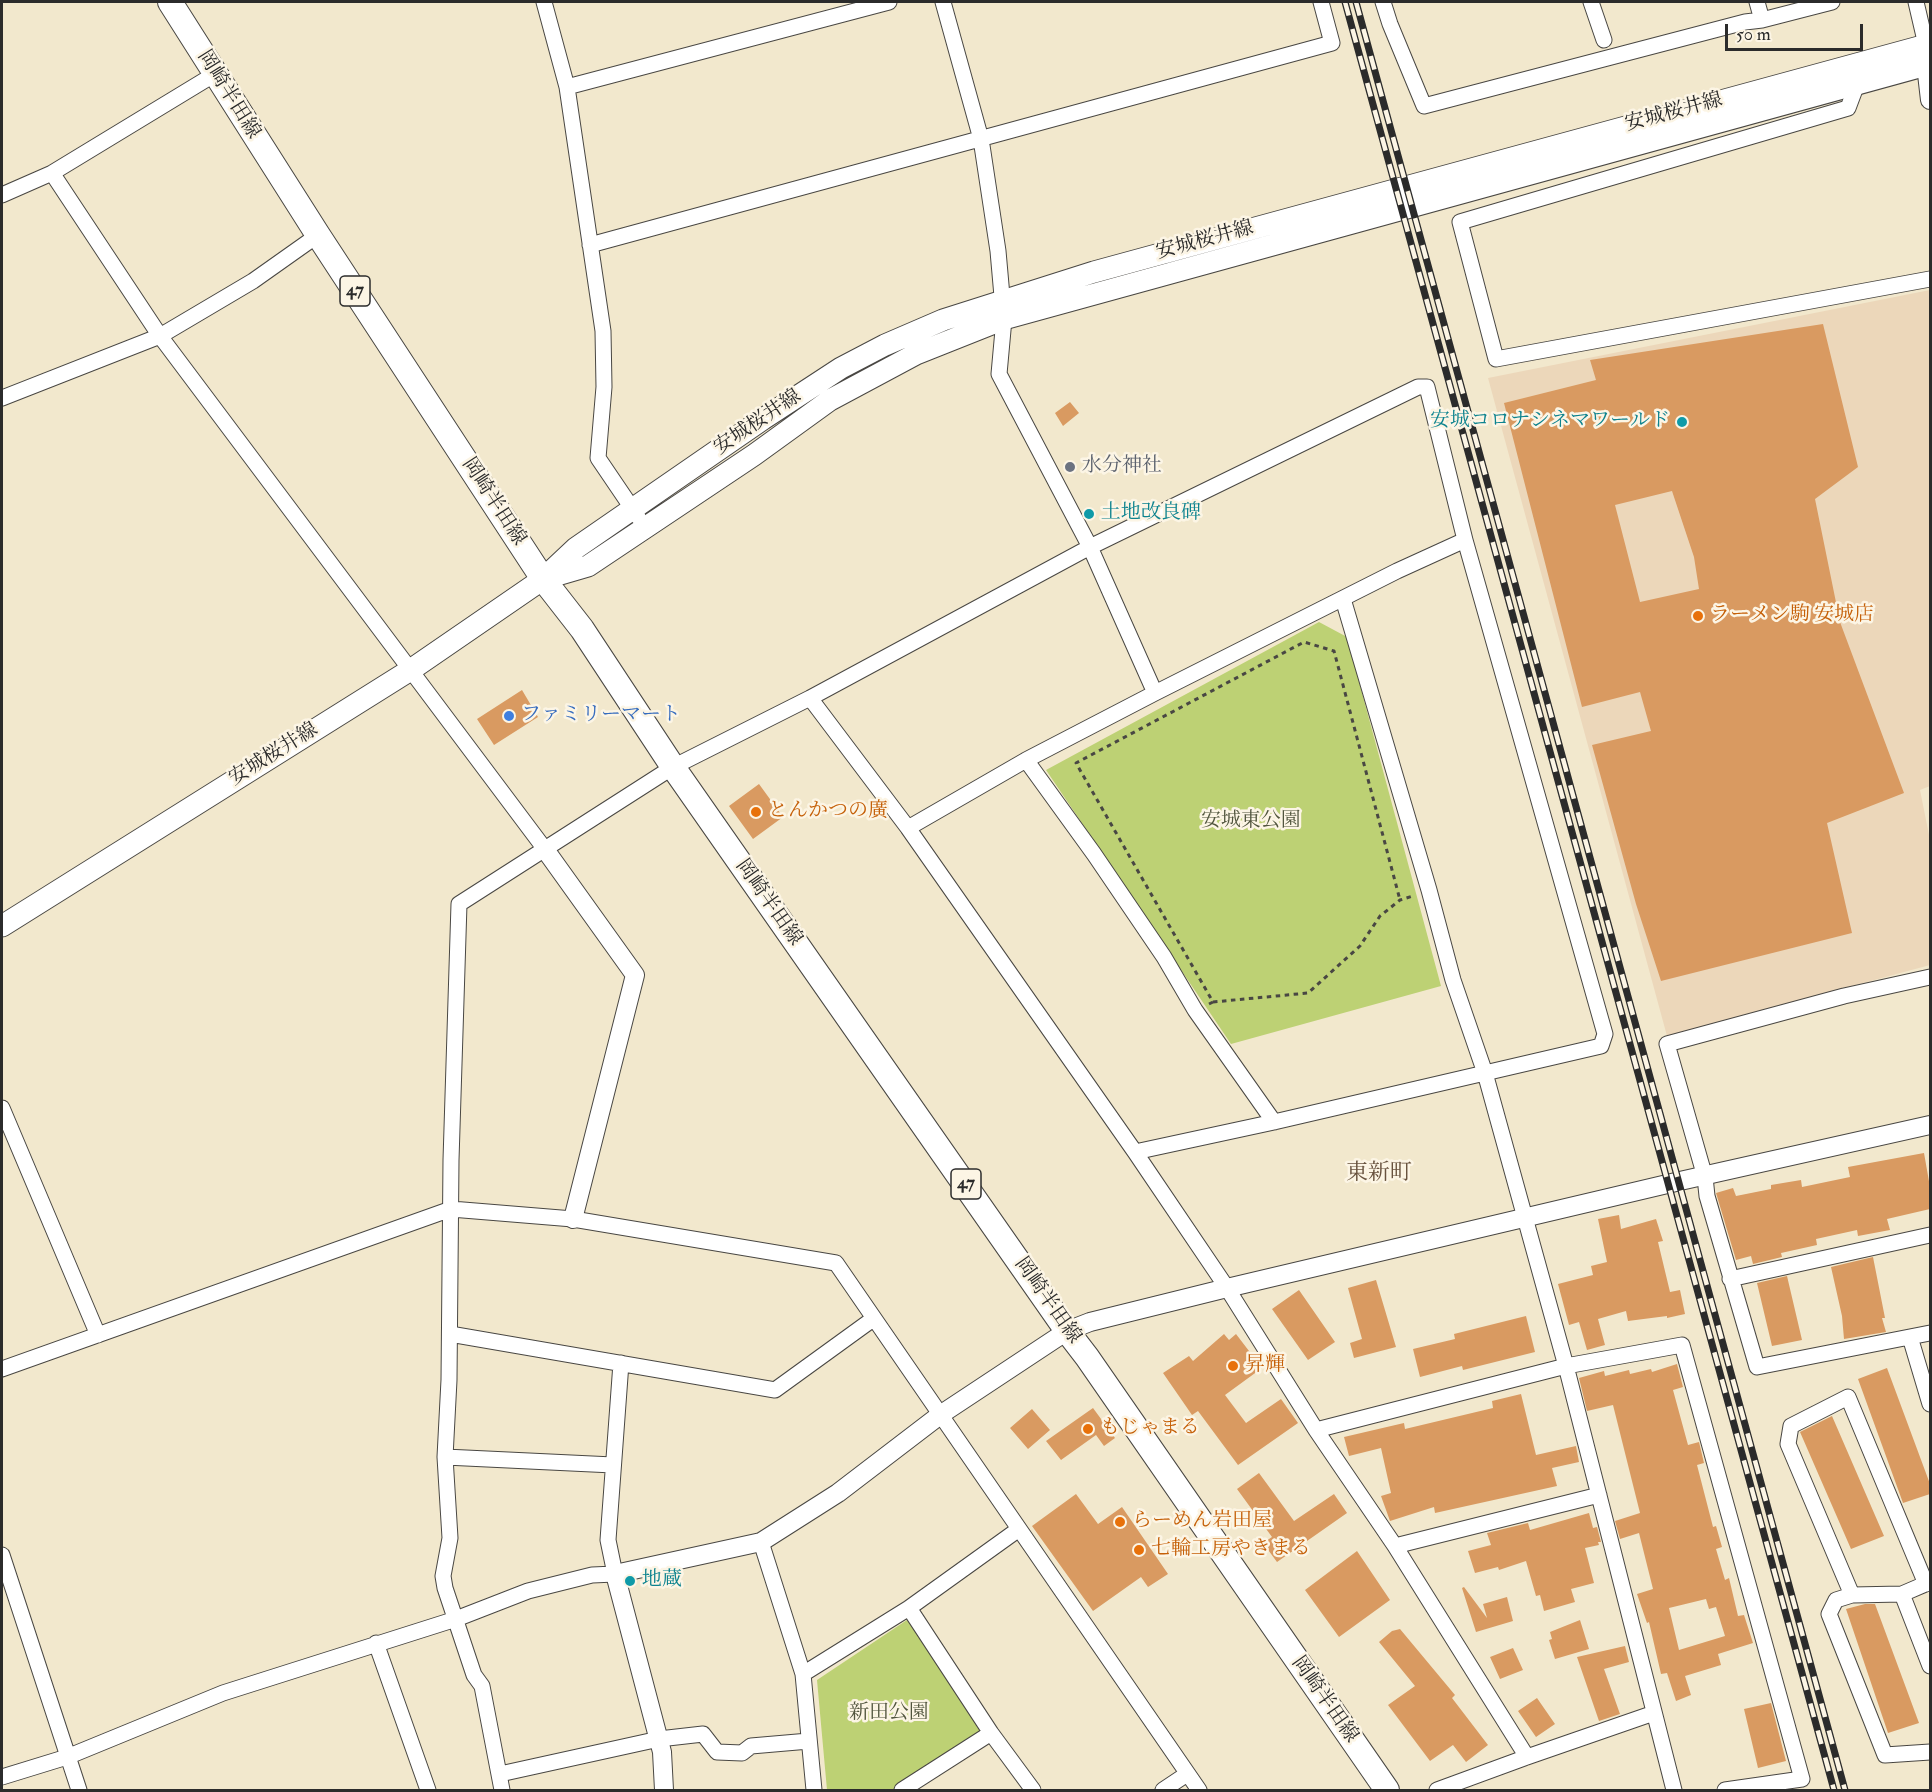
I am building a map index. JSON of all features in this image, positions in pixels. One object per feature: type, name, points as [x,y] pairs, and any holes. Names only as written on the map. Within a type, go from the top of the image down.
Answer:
[{"type":"main road","name":"岡崎半田線","points":[[170,2],[318,236],[543,579],[582,629],[673,767],[1087,1357],[1387,1791]]},
{"type":"main road","name":"安城桜井線","points":[[2,926],[412,669],[543,579],[576,548],[763,419],[841,368],[885,345],[943,320],[1003,309],[1857,84],[1928,55]]},
{"type":"main road","name":"安城桜井線","points":[[543,579],[588,566],[754,455],[831,400],[1003,309],[1191,245],[1928,55]]},
{"type":"street","points":[[544,2],[567,87],[603,331],[604,387],[598,458],[646,527]]},
{"type":"street","points":[[567,87],[889,2]]},
{"type":"street","points":[[943,2],[981,139],[998,251],[1003,309],[999,374],[1090,547],[1155,693]]},
{"type":"street","points":[[590,245],[1332,43],[1321,2]]},
{"type":"street","points":[[1383,2],[1424,106],[1745,22],[1762,20],[1832,2]]},
{"type":"street","points":[[1591,2],[1604,40]]},
{"type":"street","points":[[1757,2],[1762,20]]},
{"type":"street","points":[[1916,2],[1928,55],[1930,100]]},
{"type":"street","points":[[2,195],[52,173],[215,74]]},
{"type":"street","points":[[1857,84],[1848,108],[1460,222],[1496,359],[1930,279]]},
{"type":"street","points":[[52,173],[160,336],[412,669],[635,975],[573,1219]]},
{"type":"street","points":[[2,398],[160,336],[253,281],[318,236]]},
{"type":"street","points":[[502,1791],[482,1686],[474,1675],[443,1576],[450,1538],[445,1457],[450,1334],[451,1160],[459,904],[673,767],[810,698],[1090,547],[1419,387],[1427,387],[1465,540],[1605,1034],[1601,1046],[1136,1152]]},
{"type":"street","points":[[908,828],[1026,760],[1155,693],[1397,571],[1465,540]]},
{"type":"street","points":[[1343,599],[1453,980],[1485,1074],[1566,1366],[1674,1791]]},
{"type":"street","points":[[810,698],[908,828],[1136,1152],[1227,1288],[1316,1430],[1395,1546],[1527,1756]]},
{"type":"street","points":[[1026,760],[1164,957],[1196,1010],[1274,1122]]},
{"type":"street","points":[[1930,977],[1844,996],[1667,1044],[1705,1177],[1707,1196],[1730,1279],[1757,1367],[1930,1333]]},
{"type":"street","points":[[2,1108],[98,1335]]},
{"type":"street","points":[[2,1777],[67,1757],[223,1693],[456,1619],[528,1591],[592,1575],[615,1574],[761,1542],[838,1493],[940,1415],[1053,1338],[1090,1322],[1524,1217],[1930,1125]]},
{"type":"street","points":[[2,1369],[452,1209],[573,1219],[836,1263],[1199,1791]]},
{"type":"street","points":[[1730,1279],[1930,1235]]},
{"type":"street","points":[[450,1334],[775,1390],[873,1319]]},
{"type":"street","points":[[1910,1337],[1930,1404]]},
{"type":"street","points":[[1316,1430],[1566,1366],[1682,1345],[1802,1779],[1725,1791]]},
{"type":"street","points":[[621,1363],[608,1540],[662,1752],[664,1791]]},
{"type":"street","points":[[1852,1595],[1788,1444],[1791,1426],[1848,1397],[1928,1583],[1902,1594],[1852,1595],[1836,1600],[1829,1614],[1885,1755],[1930,1752]]},
{"type":"street","points":[[445,1457],[613,1466]]},
{"type":"street","points":[[1395,1546],[1599,1495]]},
{"type":"street","points":[[803,1674],[909,1608],[1019,1529]]},
{"type":"street","points":[[761,1542],[803,1674],[814,1791]]},
{"type":"street","points":[[2,1555],[79,1791]]},
{"type":"street","points":[[1902,1594],[1930,1666]]},
{"type":"street","points":[[909,1608],[1033,1791]]},
{"type":"street","points":[[376,1643],[428,1791]]},
{"type":"street","points":[[1437,1791],[1527,1756],[1654,1713]]},
{"type":"street","points":[[902,1791],[991,1732]]},
{"type":"street","points":[[500,1774],[659,1739],[703,1734],[717,1752],[742,1753],[751,1746],[810,1741]]},
{"type":"street","points":[[1162,1791],[1187,1774]]},
{"type":"path","points":[[1213,1002],[1076,763],[1304,642],[1334,651],[1400,900]]},
{"type":"path","points":[[1196,1010],[1213,1002],[1308,993],[1360,946],[1380,916],[1400,900],[1429,891]]},
{"type":"shaded area","points":[[1930,290],[1930,786],[1920,790],[1930,840],[1930,965],[1667,1036],[1488,378]]},
{"type":"green space","name":"安城東公園","points":[[1319,622],[1347,637],[1441,986],[1231,1044],[1046,770]]},
{"type":"green space","name":"新田公園","points":[[907,1620],[983,1732],[896,1790],[827,1790],[817,1680]]},
{"type":"building","points":[[1823,324],[1858,467],[1815,499],[1840,622],[1904,793],[1827,823],[1852,933],[1661,981],[1636,904],[1592,745],[1651,731],[1640,692],[1582,707],[1504,403],[1596,380],[1590,360]],"holes":[[[1672,491],[1694,557],[1699,589],[1640,602],[1615,505]]]},
{"type":"building","points":[[1070,402],[1079,413],[1063,426],[1055,413]]},
{"type":"building","points":[[522,690],[538,717],[494,745],[477,719]]},
{"type":"building","points":[[759,784],[783,817],[753,839],[729,806]]},
{"type":"building","points":[[1924,1153],[1930,1187],[1930,1209],[1887,1219],[1890,1230],[1858,1236],[1857,1230],[1816,1239],[1817,1245],[1781,1253],[1782,1257],[1753,1264],[1751,1256],[1736,1260],[1716,1193],[1733,1188],[1736,1196],[1771,1189],[1771,1185],[1801,1180],[1802,1187],[1850,1177],[1848,1167]]},
{"type":"building","points":[[1619,1215],[1621,1229],[1656,1219],[1663,1241],[1658,1242],[1670,1292],[1680,1290],[1685,1314],[1628,1321],[1626,1311],[1598,1319],[1605,1345],[1587,1350],[1579,1322],[1569,1325],[1558,1284],[1593,1275],[1591,1266],[1607,1262],[1598,1219]]},
{"type":"building","points":[[1873,1257],[1886,1332],[1844,1339],[1842,1316],[1831,1267]]},
{"type":"building","points":[[1787,1276],[1802,1340],[1772,1346],[1757,1283]]},
{"type":"building","points":[[1376,1280],[1396,1347],[1354,1358],[1350,1343],[1362,1339],[1348,1288]]},
{"type":"building","points":[[1299,1290],[1335,1342],[1308,1360],[1272,1309]]},
{"type":"building","points":[[1526,1316],[1535,1352],[1463,1370],[1462,1366],[1420,1377],[1413,1349],[1455,1339],[1454,1334]]},
{"type":"building","points":[[1224,1334],[1229,1340],[1236,1334],[1262,1368],[1225,1395],[1246,1423],[1281,1399],[1298,1423],[1238,1465],[1198,1411],[1192,1415],[1163,1373],[1189,1356],[1193,1361]]},
{"type":"building","points":[[1677,1364],[1683,1387],[1673,1390],[1688,1445],[1699,1442],[1704,1463],[1697,1465],[1713,1527],[1716,1526],[1722,1547],[1716,1549],[1725,1580],[1729,1578],[1738,1616],[1744,1615],[1753,1643],[1718,1654],[1721,1665],[1685,1676],[1691,1695],[1676,1701],[1667,1673],[1661,1674],[1649,1622],[1647,1623],[1637,1594],[1653,1589],[1639,1533],[1620,1539],[1615,1521],[1640,1513],[1613,1405],[1587,1411],[1579,1378],[1604,1371],[1605,1376],[1629,1370],[1630,1374],[1651,1369],[1652,1372]],"holes":[[[1706,1599],[1709,1609],[1716,1607],[1725,1636],[1679,1650],[1669,1608]]]},
{"type":"building","points":[[1887,1368],[1930,1484],[1930,1494],[1903,1503],[1858,1379]]},
{"type":"building","points":[[1521,1394],[1536,1455],[1576,1446],[1579,1462],[1552,1468],[1557,1486],[1435,1513],[1434,1507],[1390,1521],[1381,1496],[1391,1493],[1381,1448],[1349,1456],[1344,1437],[1404,1423],[1405,1429],[1493,1408],[1492,1401]]},
{"type":"building","points":[[1093,1408],[1115,1438],[1104,1446],[1096,1435],[1061,1460],[1046,1441]]},
{"type":"building","points":[[1032,1409],[1050,1430],[1028,1449],[1010,1428]]},
{"type":"building","points":[[1832,1416],[1884,1536],[1851,1549],[1800,1432]]},
{"type":"building","points":[[1259,1473],[1294,1521],[1334,1494],[1347,1513],[1277,1562],[1263,1543],[1272,1537],[1237,1489]]},
{"type":"building","points":[[1076,1494],[1098,1524],[1122,1507],[1168,1574],[1148,1587],[1141,1577],[1093,1611],[1032,1526]]},
{"type":"building","points":[[1589,1513],[1593,1528],[1597,1527],[1601,1542],[1598,1542],[1599,1545],[1585,1548],[1594,1583],[1571,1589],[1575,1602],[1544,1611],[1540,1595],[1536,1596],[1526,1561],[1499,1570],[1498,1567],[1475,1573],[1468,1551],[1491,1545],[1487,1533],[1528,1523],[1530,1530]]},
{"type":"building","points":[[1357,1551],[1390,1600],[1339,1637],[1305,1590]]},
{"type":"building","points":[[1464,1587],[1487,1618],[1483,1604],[1507,1597],[1513,1621],[1476,1632],[1462,1588]]},
{"type":"building","points":[[1875,1604],[1919,1723],[1888,1733],[1846,1609]]},
{"type":"building","points":[[1580,1620],[1589,1649],[1555,1659],[1549,1640],[1552,1639],[1550,1632]]},
{"type":"building","points":[[1400,1629],[1455,1695],[1452,1698],[1488,1745],[1466,1762],[1453,1745],[1430,1761],[1388,1705],[1415,1686],[1379,1642],[1392,1631]]},
{"type":"building","points":[[1625,1646],[1629,1662],[1604,1669],[1620,1714],[1599,1721],[1577,1657]]},
{"type":"building","points":[[1513,1648],[1523,1670],[1500,1679],[1490,1657]]},
{"type":"building","points":[[1537,1698],[1555,1724],[1536,1737],[1518,1711]]},
{"type":"building","points":[[1771,1703],[1786,1761],[1758,1768],[1744,1709]]},
{"type":"railway","points":[[1345,2],[1834,1790]]},
{"type":"railway","points":[[1356,2],[1845,1790]]},
{"type":"place","name":"安城コロナシネマワールド","points":[[1682,422]]},
{"type":"place","name":"水分神社","points":[[1070,467]]},
{"type":"place","name":"土地改良碑","points":[[1089,514]]},
{"type":"place","name":"ラーメン駒 安城店","points":[[1698,616]]},
{"type":"place","name":"ファミリーマート","points":[[509,716]]},
{"type":"place","name":"とんかつの廣","points":[[756,812]]},
{"type":"place","name":"昇輝","points":[[1233,1366]]},
{"type":"place","name":"もじゃまる","points":[[1088,1429]]},
{"type":"place","name":"らーめん岩田屋","points":[[1120,1522]]},
{"type":"place","name":"七輪工房やきまる","points":[[1139,1550]]},
{"type":"place","name":"地蔵","points":[[630,1581]]},
{"type":"district","name":"東新町","points":[[1379,1174]]}]
